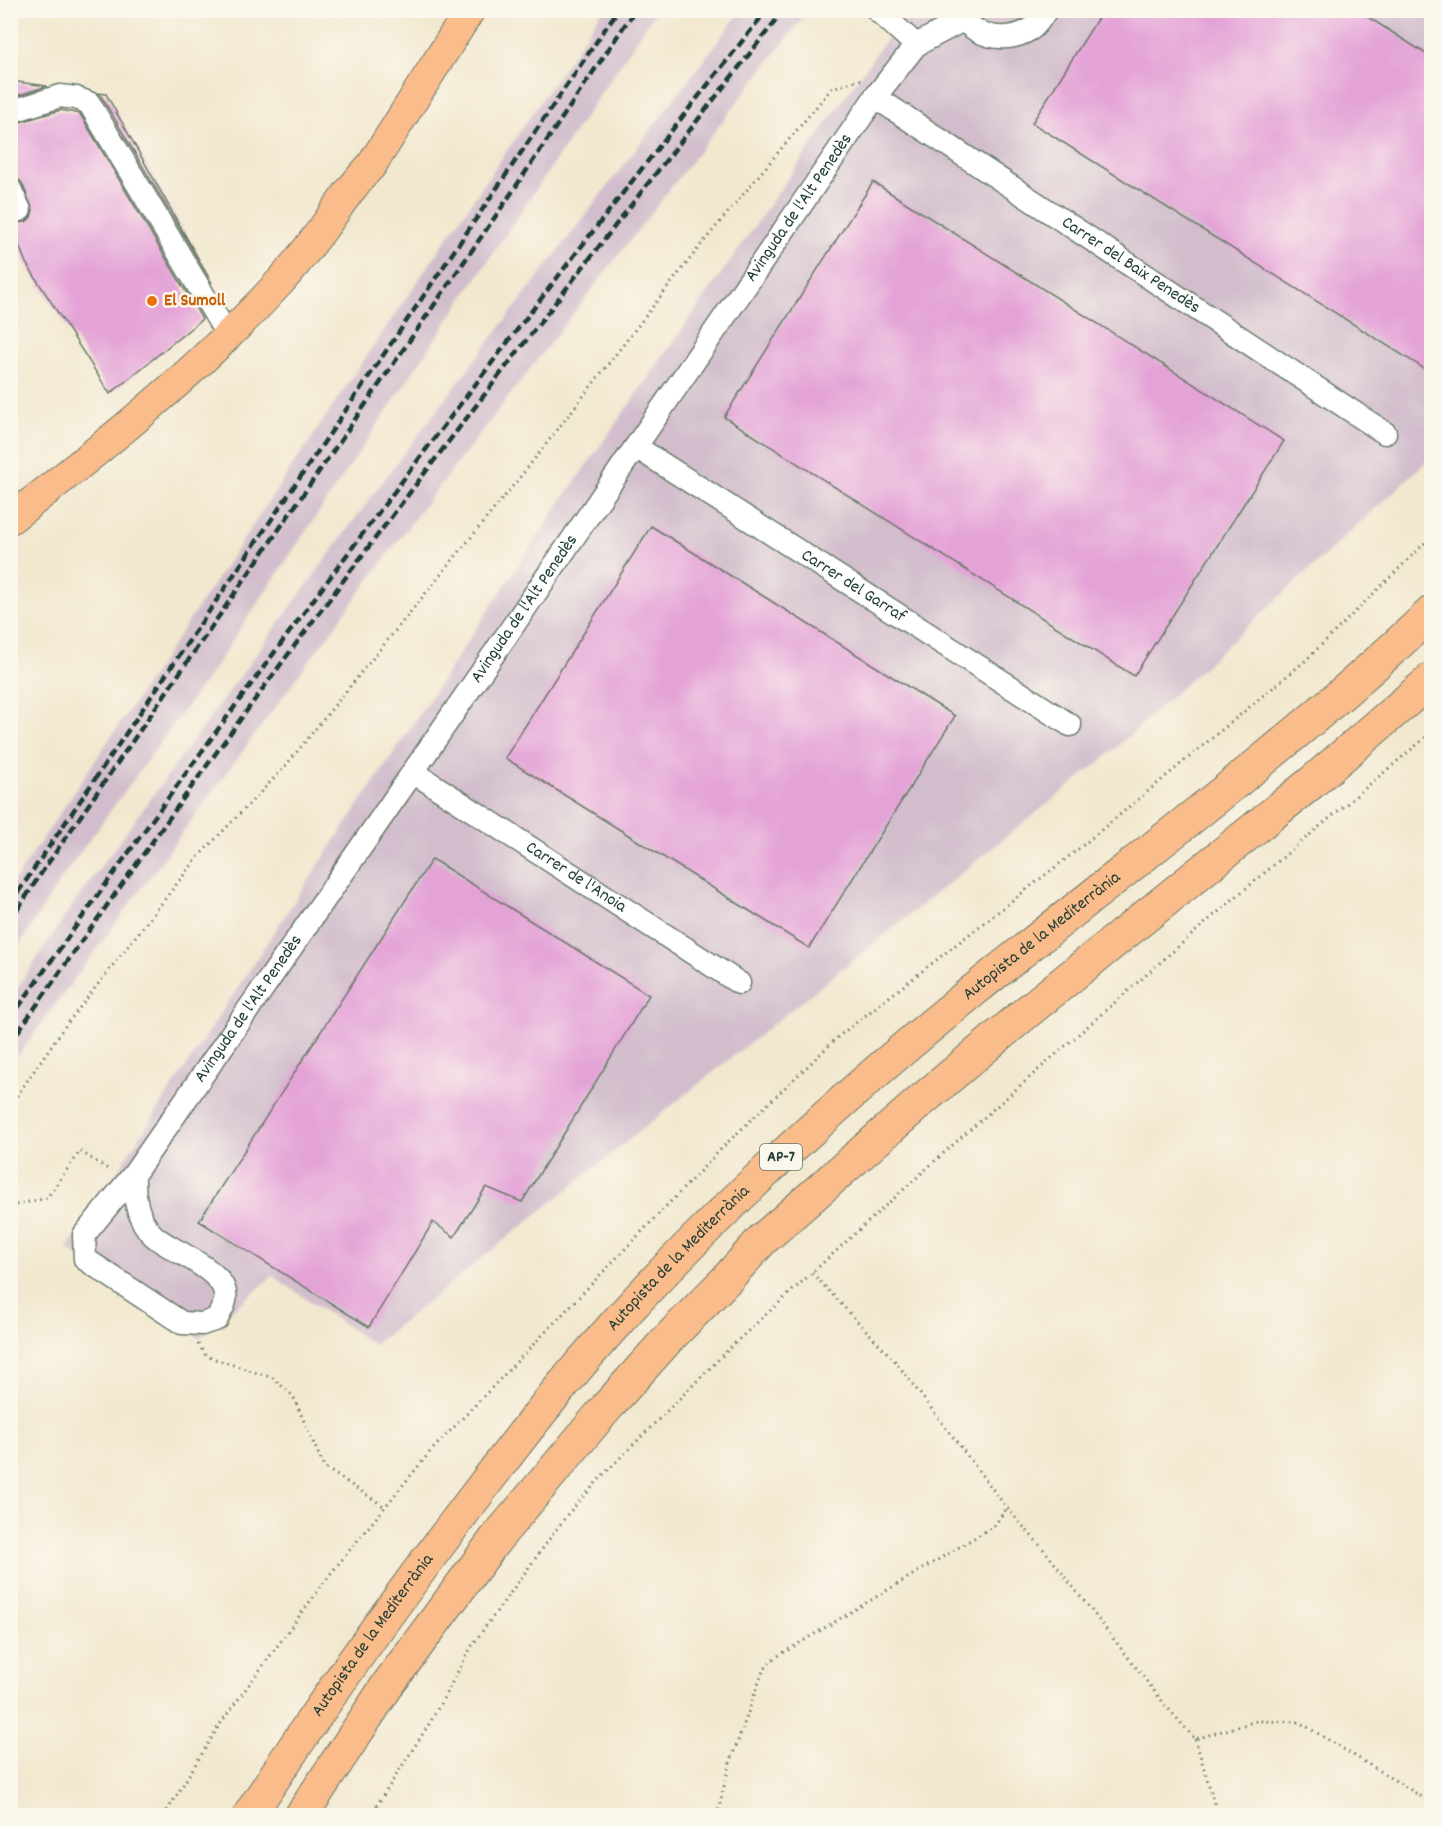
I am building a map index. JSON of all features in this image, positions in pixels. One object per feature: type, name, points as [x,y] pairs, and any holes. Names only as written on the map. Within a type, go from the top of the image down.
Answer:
[{"type":"highway","name":"Autopista de la Mediterrània","points":[[249,1815],[313,1717],[506,1454],[610,1329],[666,1270],[781,1157],[896,1055],[1316,715],[1431,612]]},
{"type":"highway","name":"AP-7","points":[[301,1815],[389,1683],[495,1540],[607,1407],[762,1240],[1028,1011],[1302,791],[1431,679]]},
{"type":"main road","points":[[355,181],[362,163],[451,10]]},
{"type":"main road","points":[[10,519],[124,429],[228,336],[279,283],[323,229],[355,181],[370,166],[470,10]]},
{"type":"street","points":[[879,12],[916,45],[960,15],[969,26],[995,38],[1012,37],[1032,28],[1046,10]]},
{"type":"street","name":"Avinguda de l'Alt Penedès","points":[[182,1323],[85,1259],[84,1235],[131,1178],[413,772],[875,97],[916,45]]},
{"type":"street","points":[[10,112],[60,96],[76,98],[89,103],[228,336]]},
{"type":"street","name":"Carrer del Baix Penedès","points":[[875,97],[1385,433]]},
{"type":"street","points":[[10,189],[20,210]]},
{"type":"street","name":"Carrer del Garraf","points":[[636,447],[1070,725]]},
{"type":"street","name":"Carrer de l'Anoia","points":[[413,772],[739,983]]},
{"type":"street","points":[[131,1178],[138,1212],[153,1235],[221,1281],[225,1300],[217,1318],[202,1324],[182,1323]]},
{"type":"path","points":[[10,1106],[62,1030],[198,857],[283,770],[529,466],[700,246],[832,88],[896,70]]},
{"type":"path","points":[[370,1815],[430,1721],[473,1644],[567,1515],[604,1474],[737,1341],[947,1150],[1212,917],[1431,732]]},
{"type":"path","points":[[10,1206],[47,1198],[80,1151],[131,1178]]},
{"type":"path","points":[[812,1274],[895,1361],[1007,1508],[1045,1551],[1166,1706],[1195,1739],[1214,1802],[1214,1815]]},
{"type":"path","points":[[182,1323],[206,1356],[273,1378],[293,1396],[324,1467],[385,1507]]},
{"type":"path","points":[[717,1815],[729,1766],[762,1671],[773,1659],[994,1526],[1007,1508]]},
{"type":"path","points":[[1195,1739],[1257,1721],[1299,1722],[1431,1803]]},
{"type":"shaded area","points":[[603,10],[656,11],[210,674],[61,879],[11,958],[11,886],[355,373]]},
{"type":"shaded area","points":[[741,11],[808,11],[417,515],[11,1065],[11,997],[70,909],[377,489]]},
{"type":"shaded area","points":[[906,11],[1431,11],[1431,454],[1425,463],[1108,755],[374,1345],[273,1276],[199,1338],[67,1248],[562,500]]},
{"type":"building","points":[[1103,10],[1357,10],[1431,57],[1431,373],[1032,123]]},
{"type":"building","points":[[10,81],[47,86],[10,98]]},
{"type":"building","points":[[97,93],[106,94],[212,283],[101,96]]},
{"type":"building","points":[[61,110],[80,114],[202,319],[110,394],[26,263],[10,223],[10,219],[18,223],[26,222],[33,210],[22,183],[10,176],[10,125]]},
{"type":"building","points":[[873,182],[1284,441],[1134,676],[724,417]]},
{"type":"building","points":[[651,526],[955,716],[809,948],[505,758]]},
{"type":"building","points":[[432,859],[649,995],[522,1202],[486,1187],[454,1237],[433,1222],[369,1327],[199,1221]]},
{"type":"railway","points":[[10,904],[618,10]]},
{"type":"railway","points":[[10,921],[635,10]]},
{"type":"railway","points":[[10,1019],[194,763],[381,509],[572,258],[767,10]]},
{"type":"railway","points":[[10,1043],[198,778],[313,621],[429,467],[784,10]]},
{"type":"place","name":"El Sumoll","points":[[152,301]]}]
